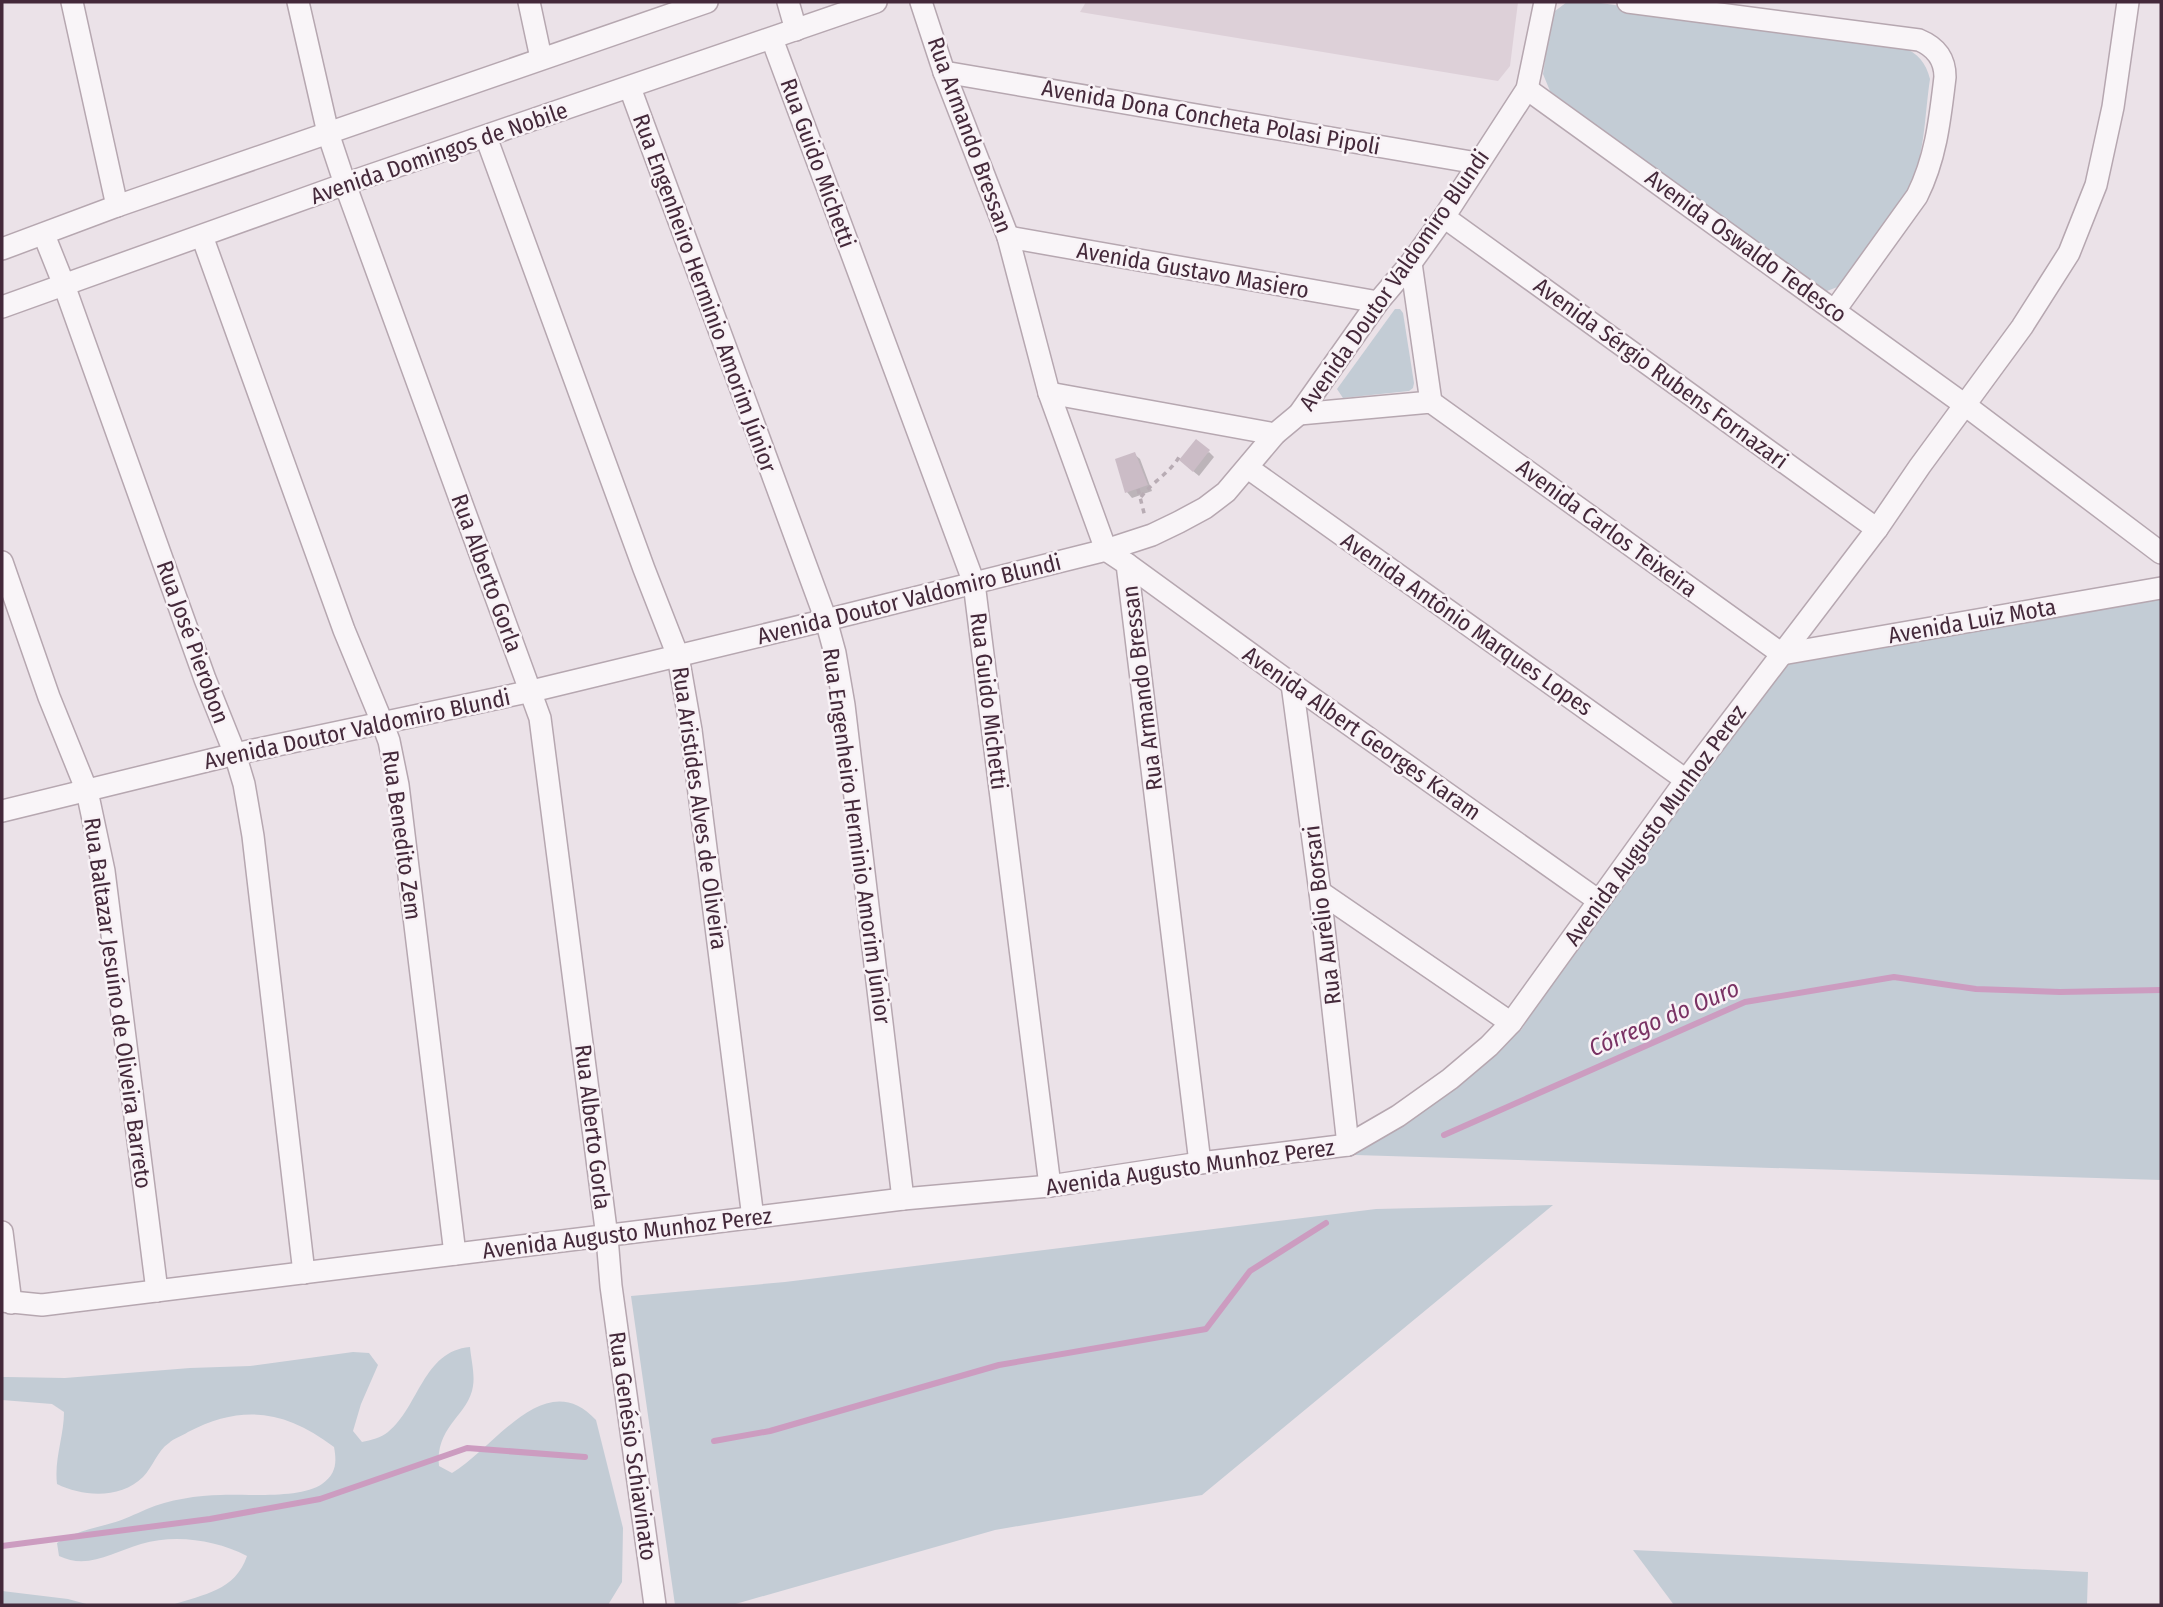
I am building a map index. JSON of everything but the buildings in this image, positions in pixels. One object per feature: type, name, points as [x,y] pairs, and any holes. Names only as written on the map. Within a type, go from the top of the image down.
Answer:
[{"type":"street","points":[[72,2],[117,206]]},
{"type":"street","name":"Rua Alberto Gorla","points":[[299,2],[328,133],[345,184],[540,718],[607,1237],[611,1286]]},
{"type":"street","points":[[529,2],[541,58]]},
{"type":"street","points":[[2,250],[117,206],[707,2]]},
{"type":"street","points":[[788,2],[796,30]]},
{"type":"street","name":"Avenida Domingos de Nobile","points":[[2,307],[345,184],[876,2]]},
{"type":"street","name":"Rua Armando Bressan","points":[[921,2],[944,72],[1008,237],[1049,393],[1105,550],[1127,564],[1200,1163]]},
{"type":"street","name":"Avenida Doutor Valdomiro Blundi","points":[[2,811],[235,754],[532,691],[974,583],[1105,550],[1152,535],[1205,508],[1226,492],[1275,434],[1299,414],[1378,302],[1411,263],[1444,217],[1527,89],[1545,2]]},
{"type":"street","points":[[1628,2],[1914,40],[1924,42],[1937,52],[1945,66],[1945,77],[1934,156],[1927,177],[1917,196],[1835,310]]},
{"type":"street","name":"Avenida Augusto Munhoz Perez","points":[[6,1302],[42,1305],[903,1199],[1050,1186],[1200,1163],[1348,1145],[1398,1116],[1450,1079],[1511,1023],[1686,780],[1877,529],[2022,327],[2069,253],[2096,185],[2113,107],[2128,2]]},
{"type":"street","name":"Rua Guido Michetti","points":[[772,39],[974,583],[1050,1186]]},
{"type":"street","name":"Avenida Dona Concheta Polasi Pipoli","points":[[944,72],[1478,163]]},
{"type":"street","name":"Rua Engenheiro Herminio Amorim Júnior","points":[[630,88],[826,620],[835,653],[844,705],[903,1199]]},
{"type":"street","name":"Avenida Oswaldo Tedesco","points":[[1527,89],[1965,405],[2161,553]]},
{"type":"street","name":"Rua Aristides Alves de Oliveira","points":[[486,137],[678,656],[691,730],[753,1218]]},
{"type":"street","name":"Avenida Sérgio Rubens Fornazari","points":[[1444,217],[1877,529]]},
{"type":"street","name":"Rua José Pierobon","points":[[44,235],[244,784],[253,836],[304,1273]]},
{"type":"street","name":"Rua Benedito Zem","points":[[202,236],[344,630],[389,741],[398,785],[455,1254]]},
{"type":"street","name":"Avenida Gustavo Masiero","points":[[1008,237],[1378,302]]},
{"type":"street","points":[[1299,414],[1431,402],[1411,263]]},
{"type":"street","points":[[1049,393],[1275,434]]},
{"type":"street","name":"Avenida Carlos Teixeira","points":[[1431,402],[1782,654]]},
{"type":"street","name":"Avenida Antônio Marques Lopes","points":[[1248,468],[1686,780]]},
{"type":"street","name":"Rua Baltazar Jesuíno de Oliveira Barreto","points":[[2,562],[49,697],[87,791],[104,871],[157,1291]]},
{"type":"street","name":"Avenida Albert Georges Karam","points":[[1127,564],[1599,901]]},
{"type":"street","name":"Avenida Luiz Mota","points":[[1782,654],[2161,588]]},
{"type":"street","name":"Rua Aurélio Borsari","points":[[1292,684],[1320,892],[1348,1145]]},
{"type":"street","points":[[1320,892],[1511,1023]]},
{"type":"street","points":[[2,1232],[6,1302]]},
{"type":"street","name":"Rua Genésio Schiavinato","points":[[611,1286],[655,1605]]},
{"type":"path","points":[[1138,489],[1141,497],[1149,486],[1181,458]]},
{"type":"shaded area","points":[[1086,2],[1518,2],[1510,66],[1498,81],[1080,12]]},
{"type":"shaded area","points":[[1567,2],[1594,2],[1902,47],[1921,59],[1930,79],[1922,143],[1913,180],[1891,220],[1840,286],[1827,291],[1817,288],[1550,91],[1543,74],[1551,19],[1555,11]]},
{"type":"shaded area","points":[[1395,309],[1400,309],[1403,313],[1413,388],[1409,391],[1343,398],[1337,389]]},
{"type":"shaded area","points":[[2161,597],[2161,1180],[1323,1154],[1375,1140],[1521,1030],[1602,901],[1783,656]]},
{"type":"shaded area","points":[[1553,1205],[1202,1495],[995,1530],[732,1605],[675,1605],[631,1296],[785,1282],[1376,1209]]},
{"type":"shaded area","points":[[470,1347],[473,1386],[465,1405],[442,1441],[439,1466],[452,1473],[521,1416],[539,1406],[558,1402],[577,1405],[596,1420],[623,1528],[622,1582],[608,1605],[172,1605],[217,1590],[235,1577],[247,1556],[209,1543],[168,1539],[80,1561],[59,1556],[57,1543],[77,1533],[174,1501],[212,1495],[287,1494],[313,1489],[327,1480],[333,1472],[334,1447],[298,1425],[281,1419],[263,1415],[227,1417],[171,1441],[161,1450],[143,1477],[134,1484],[113,1492],[90,1493],[57,1484],[64,1412],[52,1404],[2,1400],[2,1377],[65,1378],[250,1366],[353,1352],[369,1353],[378,1365],[353,1431],[362,1442],[388,1432],[442,1358],[454,1351]]},
{"type":"shaded area","points":[[1633,1550],[2088,1572],[2087,1605],[1674,1605]]},
{"type":"shaded area","points":[[2,1591],[68,1599],[90,1605],[2,1605]]},
{"type":"waterway","name":"Córrego do Ouro","points":[[1444,1135],[1745,1002],[1894,977],[1976,989],[2060,992],[2161,990]]},
{"type":"waterway","points":[[714,1441],[770,1431],[999,1365],[1206,1329],[1250,1271],[1326,1223]]},
{"type":"waterway","points":[[2,1546],[210,1519],[320,1499],[467,1448],[585,1457]]}]
